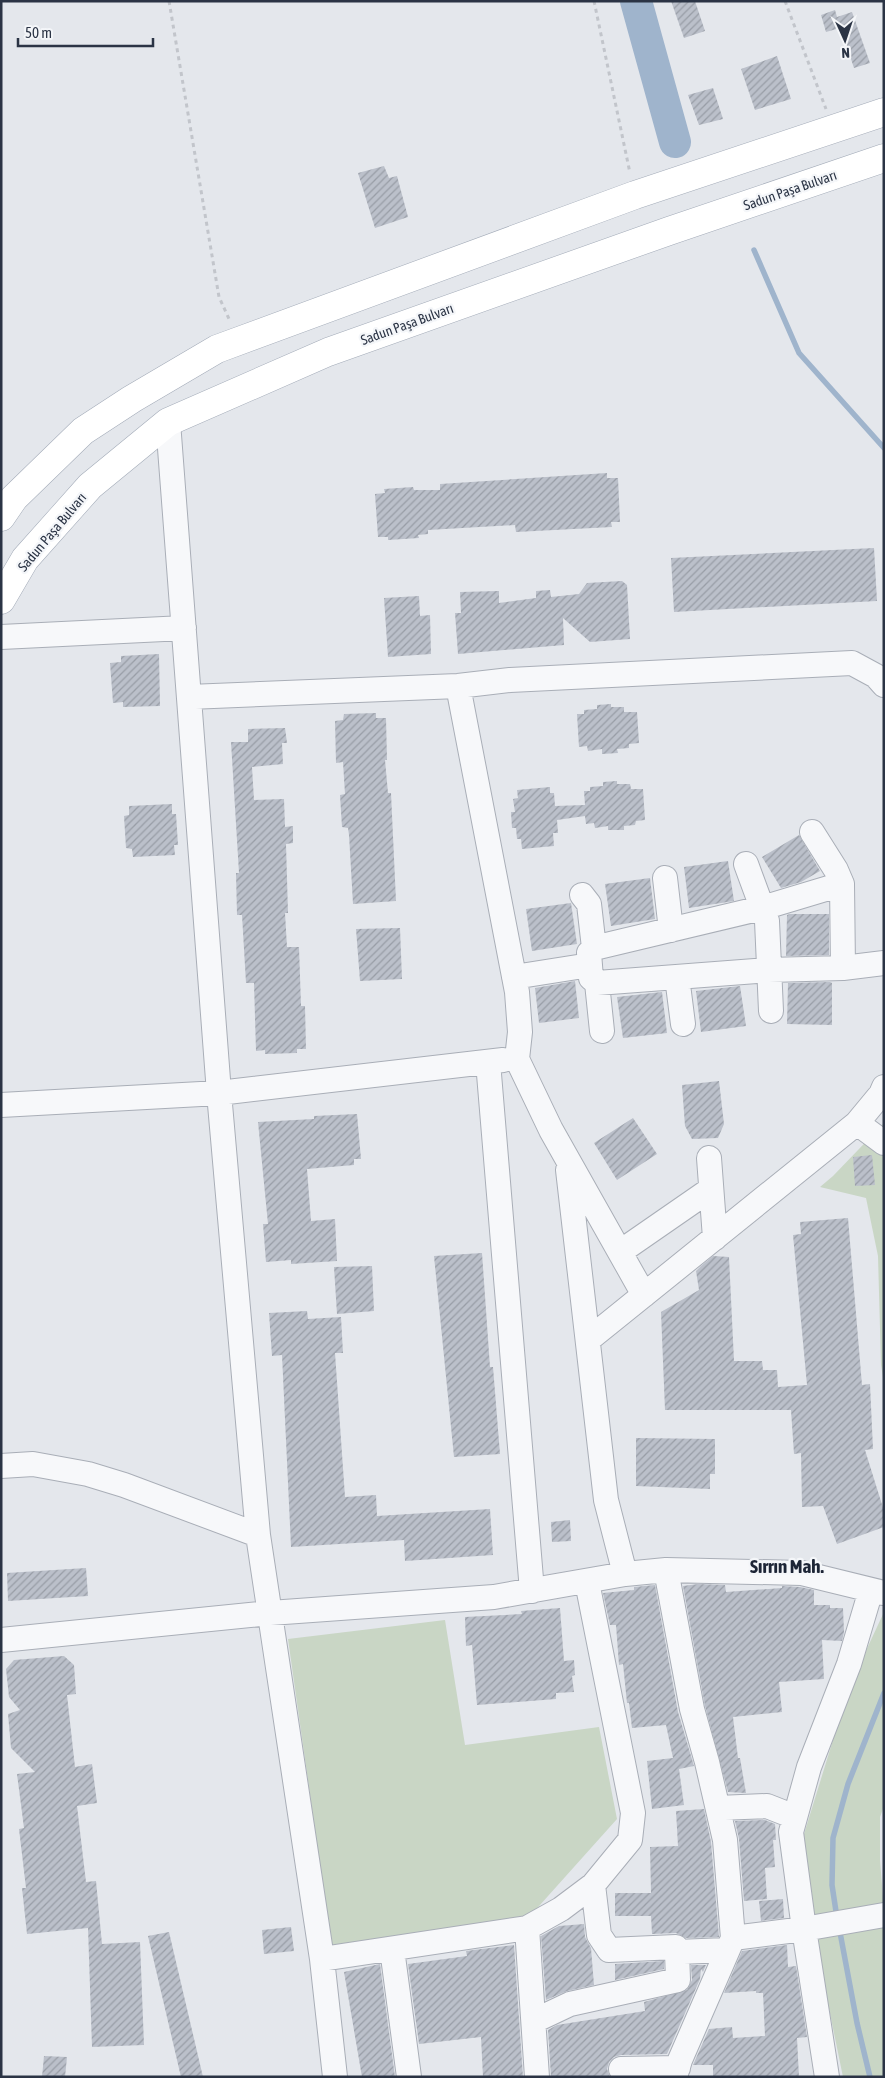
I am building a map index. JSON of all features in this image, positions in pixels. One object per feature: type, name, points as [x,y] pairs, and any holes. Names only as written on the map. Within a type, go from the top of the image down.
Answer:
[{"type":"main road","points":[[5,505],[83,431],[140,394],[217,349],[634,196],[884,112]]},
{"type":"main road","name":"Sadun Paşa Bulvarı","points":[[1,600],[25,559],[90,486],[168,422],[328,352],[669,231],[884,158]]},
{"type":"street","points":[[168,422],[219,1093],[258,1535],[322,1959],[335,2077]]},
{"type":"street","points":[[1,637],[184,628]]},
{"type":"street","points":[[189,697],[458,686],[510,680],[852,662],[876,676],[884,684]]},
{"type":"street","points":[[458,686],[514,977],[520,1032],[517,1059],[551,1130],[644,1295]]},
{"type":"street","points":[[812,832],[836,870],[842,884],[843,968]]},
{"type":"street","points":[[746,864],[767,921],[770,1011]]},
{"type":"street","points":[[664,878],[671,930]]},
{"type":"street","points":[[594,966],[671,930],[762,908],[842,884]]},
{"type":"street","points":[[582,895],[589,904],[602,1031]]},
{"type":"street","points":[[514,977],[594,966],[677,977],[769,970],[843,968],[884,963]]},
{"type":"street","points":[[677,977],[682,1024]]},
{"type":"street","points":[[1,1105],[219,1093],[517,1059]]},
{"type":"street","points":[[488,1062],[532,1591]]},
{"type":"street","points":[[588,1340],[857,1123],[881,1094],[884,1087]]},
{"type":"street","points":[[857,1123],[884,1143]]},
{"type":"street","points":[[567,1158],[606,1500],[625,1574]]},
{"type":"street","points":[[708,1158],[715,1238]]},
{"type":"street","points":[[620,1252],[711,1189]]},
{"type":"street","points":[[1,1466],[33,1464],[88,1474],[124,1485],[258,1535]]},
{"type":"street","points":[[621,2069],[677,2072],[730,1944],[725,1840],[692,1709],[666,1570]]},
{"type":"street","points":[[1,1640],[270,1613],[485,1598],[625,1574],[666,1570],[802,1574],[878,1592],[809,1767],[791,1832],[827,2077]]},
{"type":"street","points":[[322,1959],[527,1928],[561,1909],[593,1885],[630,1840],[633,1813],[587,1582]]},
{"type":"street","points":[[718,1808],[766,1806],[796,1817]]},
{"type":"street","points":[[534,2021],[570,2004],[678,1980],[676,1947],[608,1950],[599,1935],[593,1885]]},
{"type":"street","points":[[677,1952],[730,1944],[875,1916]]},
{"type":"street","points":[[527,1928],[537,2077]]},
{"type":"street","points":[[392,1948],[409,2077]]},
{"type":"path","points":[[169,1],[219,297],[239,340]]},
{"type":"path","points":[[594,1],[634,196]]},
{"type":"path","points":[[785,1],[834,129]]},
{"type":"green space","points":[[884,1123],[884,1383],[881,1365],[878,1256],[866,1198],[820,1187]]},
{"type":"green space","points":[[884,1612],[884,1806],[880,1817],[880,1860],[884,1911],[884,2077],[843,2077],[825,1989],[805,1874],[804,1834],[850,1685]]},
{"type":"green space","points":[[445,1620],[465,1745],[599,1727],[617,1819],[531,1915],[332,1950],[288,1639]]},
{"type":"building","points":[[671,1],[695,1],[705,31],[684,38]]},
{"type":"building","points":[[835,10],[837,17],[852,12],[870,63],[854,68],[839,23],[840,28],[826,32],[821,15]]},
{"type":"building","points":[[777,56],[791,99],[755,110],[741,69]]},
{"type":"building","points":[[713,88],[723,119],[699,125],[688,95]]},
{"type":"building","points":[[384,166],[389,178],[397,176],[408,217],[375,228],[358,173]]},
{"type":"building","points":[[607,473],[607,478],[618,478],[620,522],[611,522],[612,527],[516,532],[515,525],[428,530],[428,534],[418,535],[419,538],[388,540],[388,537],[378,537],[375,494],[385,493],[384,489],[413,487],[414,490],[440,490],[440,484]]},
{"type":"building","points":[[874,548],[877,601],[674,612],[671,558]]},
{"type":"building","points":[[622,581],[627,585],[630,639],[590,642],[563,618],[564,645],[458,654],[455,613],[461,613],[460,592],[499,591],[499,603],[536,598],[536,591],[550,590],[551,597],[579,594],[587,583]]},
{"type":"building","points":[[419,596],[420,616],[430,615],[431,654],[388,657],[384,598]]},
{"type":"building","points":[[159,654],[160,706],[123,707],[123,702],[113,703],[110,663],[121,662],[121,656]]},
{"type":"building","points":[[611,704],[611,707],[624,707],[624,712],[637,712],[639,743],[629,744],[629,748],[617,749],[618,753],[602,754],[602,749],[588,751],[587,746],[579,747],[577,714],[584,714],[584,710],[597,709],[597,705]]},
{"type":"building","points":[[376,713],[376,718],[386,718],[387,760],[385,760],[388,793],[391,793],[396,901],[353,904],[348,828],[342,827],[340,795],[345,794],[343,762],[336,763],[335,721],[343,720],[344,714]]},
{"type":"building","points":[[285,728],[287,743],[282,743],[283,764],[252,767],[254,800],[284,799],[285,827],[293,826],[293,843],[286,844],[288,913],[285,913],[287,947],[299,947],[301,1006],[305,1006],[306,1049],[297,1049],[297,1053],[265,1054],[265,1050],[256,1051],[254,983],[246,983],[242,915],[237,915],[236,873],[239,873],[231,742],[248,742],[248,729]]},
{"type":"building","points":[[617,781],[617,784],[630,784],[631,789],[643,789],[645,820],[636,821],[635,825],[624,826],[624,830],[608,830],[608,826],[595,828],[594,823],[586,824],[585,816],[557,820],[558,833],[553,833],[554,846],[522,849],[521,839],[517,839],[516,828],[512,828],[511,812],[515,812],[513,799],[518,798],[517,790],[550,787],[550,793],[554,793],[555,806],[585,805],[584,791],[590,791],[590,787],[603,786],[603,782]]},
{"type":"building","points":[[172,804],[172,814],[176,814],[178,845],[174,845],[175,855],[133,857],[132,849],[126,848],[124,816],[129,815],[129,806]]},
{"type":"building","points":[[799,835],[820,871],[801,882],[781,888],[762,857]]},
{"type":"building","points":[[728,861],[734,901],[689,908],[684,867]]},
{"type":"building","points":[[650,878],[655,919],[611,926],[605,884]]},
{"type":"building","points":[[571,903],[577,944],[532,951],[526,909]]},
{"type":"building","points":[[829,914],[829,955],[786,956],[787,915]]},
{"type":"building","points":[[400,928],[402,979],[360,981],[356,929]]},
{"type":"building","points":[[575,981],[579,1018],[539,1023],[535,988]]},
{"type":"building","points":[[788,983],[832,983],[832,1025],[787,1024]]},
{"type":"building","points":[[740,986],[746,1026],[701,1032],[696,991]]},
{"type":"building","points":[[662,992],[667,1033],[623,1038],[617,997]]},
{"type":"building","points":[[719,1081],[724,1124],[718,1138],[692,1139],[685,1126],[682,1085]]},
{"type":"building","points":[[357,1114],[361,1159],[354,1159],[354,1165],[307,1169],[311,1221],[335,1219],[337,1261],[291,1264],[291,1260],[266,1262],[263,1224],[268,1224],[258,1122],[314,1119],[314,1116]]},
{"type":"building","points":[[633,1118],[657,1154],[617,1180],[594,1143]]},
{"type":"building","points":[[872,1155],[875,1185],[855,1186],[853,1157]]},
{"type":"building","points":[[848,1218],[862,1385],[870,1384],[873,1449],[865,1450],[884,1511],[884,1527],[837,1544],[823,1506],[802,1507],[801,1453],[794,1454],[791,1410],[665,1410],[661,1312],[699,1290],[696,1271],[713,1256],[729,1257],[734,1361],[762,1361],[763,1370],[777,1370],[778,1387],[807,1385],[793,1235],[801,1234],[800,1222]]},
{"type":"building","points":[[482,1253],[490,1367],[493,1367],[500,1454],[454,1457],[434,1256]]},
{"type":"building","points":[[372,1266],[374,1311],[337,1314],[334,1267]]},
{"type":"building","points":[[307,1311],[308,1319],[341,1317],[343,1353],[335,1353],[345,1497],[376,1495],[377,1516],[490,1509],[493,1555],[405,1561],[404,1540],[291,1547],[282,1355],[272,1356],[269,1313]]},
{"type":"building","points":[[636,1438],[715,1439],[715,1474],[710,1474],[710,1489],[636,1486]]},
{"type":"building","points":[[570,1520],[571,1541],[552,1542],[551,1522]]},
{"type":"building","points":[[86,1568],[88,1596],[8,1601],[7,1573]]},
{"type":"building","points":[[698,1584],[725,1585],[726,1592],[782,1588],[782,1586],[800,1587],[814,1590],[814,1605],[830,1605],[830,1608],[843,1608],[844,1632],[842,1641],[822,1640],[824,1679],[779,1682],[782,1712],[733,1717],[738,1758],[740,1758],[746,1793],[728,1792],[705,1706],[683,1586]]},
{"type":"building","points":[[655,1585],[678,1712],[694,1766],[679,1769],[684,1805],[652,1809],[647,1761],[673,1758],[666,1725],[632,1728],[623,1664],[619,1665],[616,1625],[610,1625],[603,1593],[634,1590],[634,1587]]},
{"type":"building","points":[[560,1608],[564,1661],[574,1660],[575,1675],[572,1676],[574,1692],[556,1693],[556,1699],[477,1705],[472,1645],[466,1646],[465,1617],[522,1614],[521,1611]]},
{"type":"building","points":[[64,1656],[74,1665],[76,1694],[67,1695],[75,1767],[92,1764],[97,1803],[77,1806],[86,1882],[96,1881],[102,1944],[140,1942],[144,2045],[92,2047],[88,1928],[27,1934],[22,1888],[26,1888],[19,1829],[24,1828],[17,1774],[35,1772],[11,1748],[8,1714],[20,1710],[9,1697],[6,1669],[14,1660]]},
{"type":"building","points":[[704,1809],[711,1842],[719,1937],[686,1938],[676,1933],[652,1934],[651,1916],[615,1916],[615,1893],[651,1893],[650,1847],[678,1846],[676,1811]]},
{"type":"building","points":[[765,1820],[775,1824],[776,1840],[773,1840],[775,1867],[765,1868],[767,1899],[744,1901],[739,1839],[735,1821]]},
{"type":"building","points":[[783,1899],[784,1918],[761,1921],[759,1901]]},
{"type":"building","points":[[584,1924],[585,1937],[591,1948],[594,1985],[567,1991],[546,2000],[541,1936],[559,1926]]},
{"type":"building","points":[[291,1927],[294,1951],[264,1954],[262,1930]]},
{"type":"building","points":[[169,1932],[203,2077],[181,2077],[148,1936]]},
{"type":"building","points":[[514,1945],[523,2077],[483,2077],[481,2037],[419,2044],[408,1964],[467,1956],[466,1951]]},
{"type":"building","points":[[787,1945],[788,1967],[796,1966],[807,2037],[797,2038],[799,2077],[713,2077],[713,2065],[693,2065],[709,2029],[732,2027],[733,2038],[765,2036],[763,1993],[756,1993],[756,1991],[724,1993],[742,1951]]},
{"type":"building","points":[[664,1961],[664,1969],[615,1980],[615,1964]]},
{"type":"building","points":[[380,1964],[395,2077],[362,2077],[344,1972]]},
{"type":"building","points":[[691,1965],[706,1965],[703,1972],[701,1969],[700,1979],[667,2054],[621,2055],[614,2057],[609,2062],[607,2069],[610,2077],[551,2077],[548,2030],[557,2025],[645,2011],[644,2002],[687,1990],[692,1980]]},
{"type":"building","points":[[44,2056],[67,2057],[65,2077],[42,2077]]},
{"type":"waterway","points":[[636,1],[675,142]]},
{"type":"waterway","points":[[754,250],[799,353],[884,448]]},
{"type":"waterway","points":[[837,1918],[832,1885],[833,1838],[848,1784],[884,1693]]},
{"type":"waterway","points":[[839,1927],[857,2023],[870,2077]]},
{"type":"district","name":"Sırrın Mah.","points":[[787,1566]]}]
